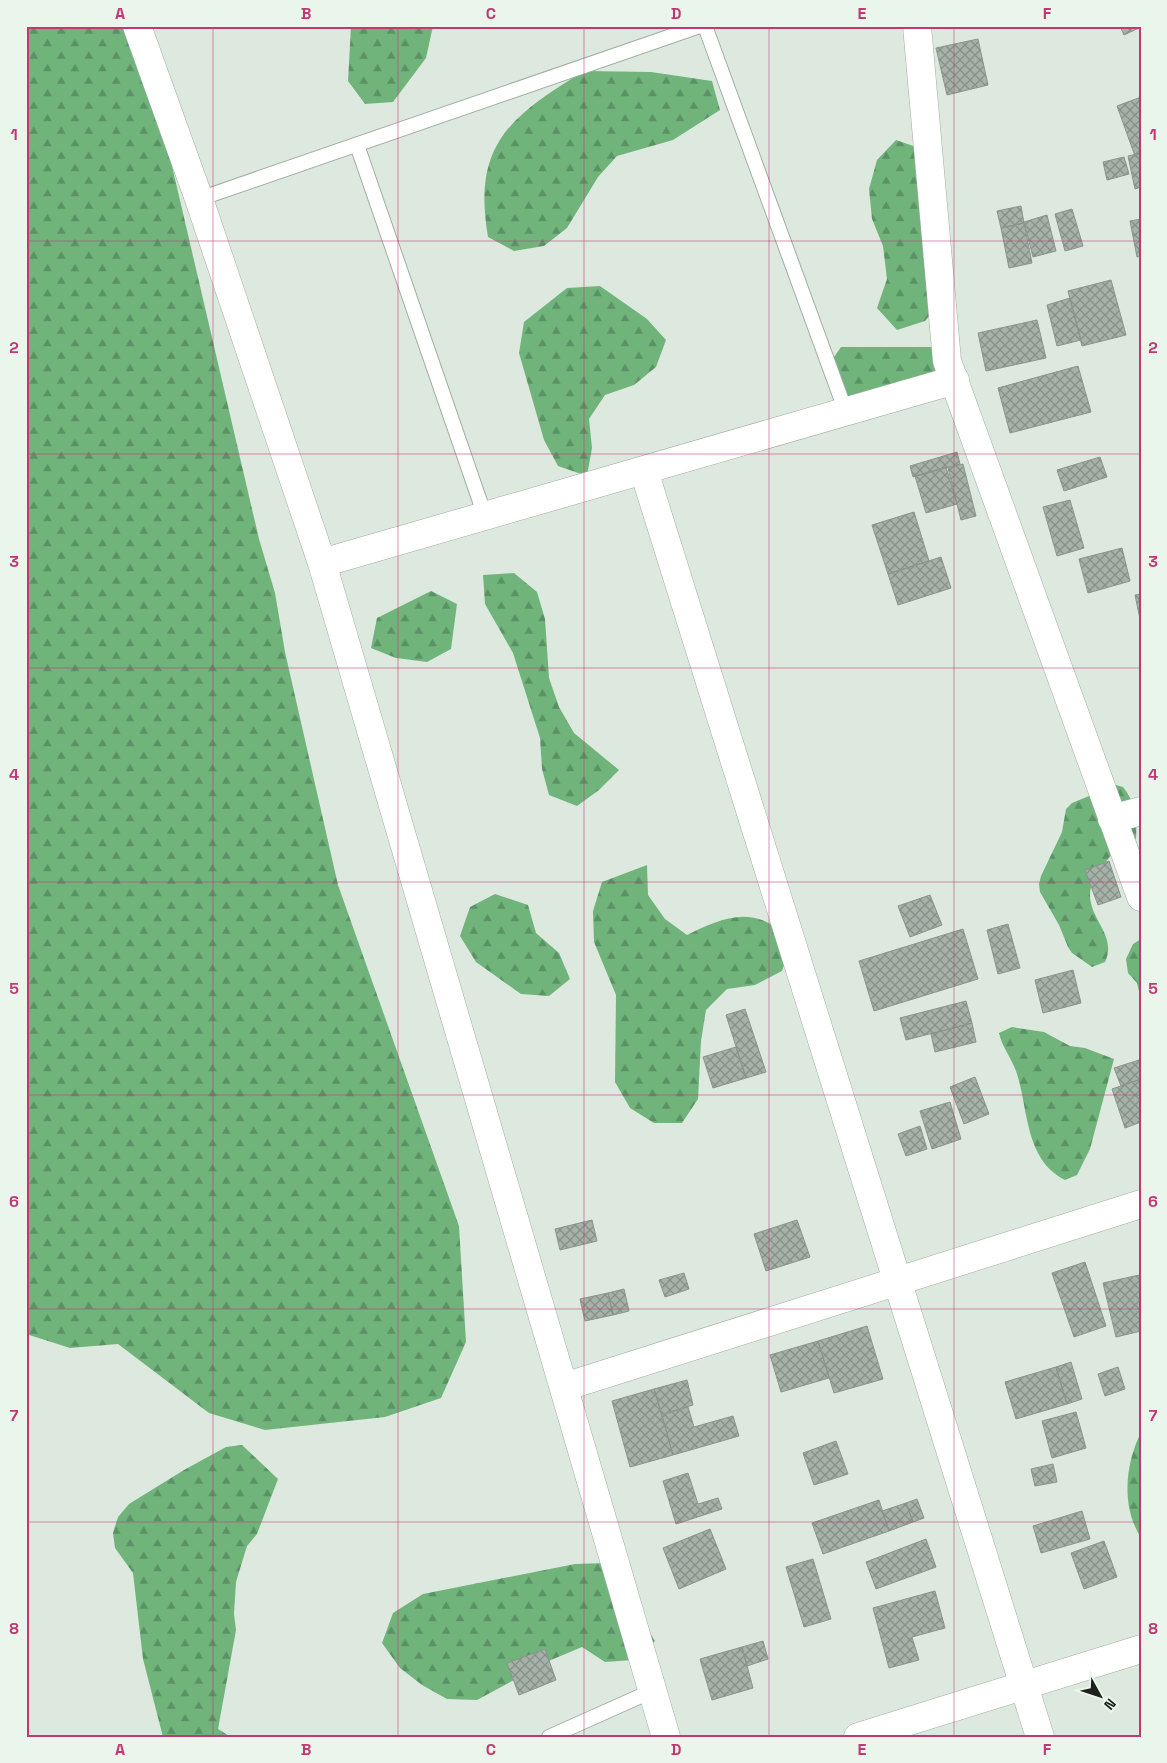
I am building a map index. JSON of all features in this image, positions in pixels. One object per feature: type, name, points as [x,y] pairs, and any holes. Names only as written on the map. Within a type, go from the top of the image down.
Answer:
[{"type":"street","points":[[137,26],[199,199],[322,563],[666,1737]]},
{"type":"street","points":[[918,26],[947,361],[1141,897]]},
{"type":"street","points":[[322,563],[955,380]]},
{"type":"street","points":[[644,470],[1040,1737]]},
{"type":"street","points":[[1112,819],[1141,811]]},
{"type":"street","points":[[564,1387],[1141,1204]]},
{"type":"street","points":[[858,1737],[1141,1649]]},
{"type":"lane","points":[[199,199],[700,26]]},
{"type":"lane","points":[[705,26],[846,412]]},
{"type":"lane","points":[[357,144],[485,516]]},
{"type":"lane","points":[[549,1737],[652,1691]]},
{"type":"green space","points":[[26,26],[147,26],[158,106],[259,539],[275,593],[285,652],[338,885],[459,1226],[466,1342],[441,1398],[385,1417],[265,1430],[209,1413],[118,1344],[70,1348],[26,1334]]},
{"type":"green space","points":[[351,26],[433,26],[426,58],[393,102],[365,104],[348,81]]},
{"type":"green space","points":[[584,71],[651,72],[712,81],[720,110],[673,140],[617,156],[598,177],[567,228],[544,246],[514,251],[488,237],[485,205],[486,178],[492,155],[503,136],[517,119],[558,87]]},
{"type":"green space","points":[[896,140],[922,149],[943,299],[925,321],[897,330],[877,308],[887,279],[883,246],[872,219],[869,189],[877,160]]},
{"type":"green space","points":[[600,286],[647,319],[666,340],[656,367],[634,385],[605,395],[589,419],[592,448],[587,476],[558,466],[544,440],[519,353],[524,322],[567,288]]},
{"type":"green space","points":[[841,347],[952,347],[929,384],[871,400],[841,395],[825,370]]},
{"type":"green space","points":[[514,573],[537,592],[545,619],[549,678],[559,707],[574,733],[619,770],[599,790],[577,806],[549,795],[542,769],[540,738],[513,653],[485,604],[483,575]]},
{"type":"green space","points":[[431,591],[457,604],[451,649],[427,662],[396,658],[371,648],[377,618]]},
{"type":"green space","points":[[1116,785],[1123,787],[1131,799],[1136,818],[1136,839],[1128,839],[1116,850],[1098,873],[1091,889],[1091,905],[1108,944],[1105,962],[1092,967],[1072,953],[1068,947],[1059,925],[1040,892],[1039,884],[1062,832],[1066,809],[1072,803]]},
{"type":"green space","points":[[647,865],[648,895],[665,919],[687,935],[718,921],[729,918],[751,917],[772,925],[791,945],[782,971],[755,985],[727,989],[706,1010],[701,1041],[698,1099],[682,1123],[654,1123],[630,1108],[615,1082],[616,995],[594,942],[593,911],[602,882]]},
{"type":"green space","points":[[495,894],[528,905],[536,933],[559,953],[570,979],[549,996],[521,994],[476,962],[460,936],[470,907]]},
{"type":"green space","points":[[1141,939],[1141,999],[1137,983],[1128,973],[1126,959],[1133,944]]},
{"type":"green space","points":[[1012,1027],[1044,1032],[1070,1046],[1085,1048],[1114,1059],[1090,1149],[1077,1175],[1065,1180],[1052,1171],[1042,1159],[1030,1132],[1016,1071],[999,1033]]},
{"type":"green space","points":[[1141,1432],[1141,1538],[1130,1513],[1128,1485],[1131,1458]]},
{"type":"green space","points":[[242,1445],[278,1479],[257,1534],[247,1546],[236,1582],[234,1614],[236,1630],[218,1729],[231,1737],[163,1737],[143,1659],[133,1573],[115,1548],[113,1533],[118,1517],[129,1504],[226,1447]]},
{"type":"green space","points":[[607,1563],[655,1641],[633,1660],[605,1662],[582,1647],[551,1660],[477,1700],[447,1699],[422,1685],[400,1668],[382,1643],[393,1613],[423,1594],[575,1564]]},
{"type":"building","points":[[1120,26],[1141,26],[1141,27],[1124,35]]},
{"type":"building","points":[[978,39],[988,85],[947,95],[936,48]]},
{"type":"building","points":[[1141,97],[1141,153],[1135,156],[1117,106]]},
{"type":"building","points":[[1141,153],[1141,187],[1135,189],[1128,156]]},
{"type":"building","points":[[1124,157],[1129,174],[1107,180],[1103,162]]},
{"type":"building","points":[[1021,206],[1024,223],[1001,228],[997,211]]},
{"type":"building","points":[[1072,209],[1083,246],[1065,251],[1055,214]]},
{"type":"building","points":[[1047,215],[1056,251],[1033,257],[1024,222]]},
{"type":"building","points":[[1141,219],[1141,256],[1137,257],[1130,221]]},
{"type":"building","points":[[1024,223],[1032,263],[1009,268],[1001,228]]},
{"type":"building","points":[[1111,280],[1126,335],[1082,346],[1068,291]]},
{"type":"building","points":[[1070,298],[1081,340],[1057,346],[1047,305]]},
{"type":"building","points":[[1037,320],[1046,358],[986,371],[978,333]]},
{"type":"building","points":[[1078,366],[1091,412],[1010,433],[998,388]]},
{"type":"building","points":[[957,452],[960,464],[913,477],[910,466]]},
{"type":"building","points":[[1100,457],[1107,477],[1064,491],[1057,470]]},
{"type":"building","points":[[963,464],[976,516],[961,520],[948,468]]},
{"type":"building","points":[[946,467],[957,504],[926,513],[915,476]]},
{"type":"building","points":[[1070,500],[1084,548],[1057,556],[1043,507]]},
{"type":"building","points":[[914,512],[929,561],[888,574],[872,525]]},
{"type":"building","points":[[1122,548],[1130,581],[1088,593],[1079,559]]},
{"type":"building","points":[[941,557],[951,588],[898,605],[888,574]]},
{"type":"building","points":[[1141,594],[1141,624],[1135,595]]},
{"type":"building","points":[[1109,861],[1121,897],[1098,905],[1085,870]]},
{"type":"building","points":[[930,895],[942,925],[910,937],[898,906]]},
{"type":"building","points":[[1008,924],[1020,968],[998,974],[987,930]]},
{"type":"building","points":[[963,929],[978,979],[874,1011],[859,961]]},
{"type":"building","points":[[1073,970],[1081,1003],[1043,1013],[1035,980]]},
{"type":"building","points":[[966,1001],[972,1023],[906,1040],[900,1018]]},
{"type":"building","points":[[745,1009],[766,1072],[746,1078],[726,1015]]},
{"type":"building","points":[[972,1023],[976,1042],[935,1052],[931,1034]]},
{"type":"building","points":[[736,1047],[746,1078],[713,1088],[703,1057]]},
{"type":"building","points":[[1139,1060],[1141,1079],[1121,1086],[1114,1068]]},
{"type":"building","points":[[975,1077],[989,1114],[964,1124],[950,1087]]},
{"type":"building","points":[[1141,1079],[1141,1122],[1125,1128],[1112,1089]]},
{"type":"building","points":[[950,1102],[961,1139],[932,1149],[920,1111]]},
{"type":"building","points":[[920,1126],[927,1149],[906,1156],[898,1134]]},
{"type":"building","points":[[592,1220],[597,1241],[560,1250],[555,1229]]},
{"type":"building","points":[[797,1220],[810,1257],[766,1271],[754,1234]]},
{"type":"building","points":[[1085,1262],[1106,1326],[1074,1337],[1052,1273]]},
{"type":"building","points":[[684,1273],[689,1289],[665,1297],[659,1280]]},
{"type":"building","points":[[1139,1275],[1141,1284],[1141,1331],[1116,1337],[1103,1283]]},
{"type":"building","points":[[624,1289],[629,1311],[613,1315],[608,1293]]},
{"type":"building","points":[[608,1293],[613,1315],[585,1321],[580,1299]]},
{"type":"building","points":[[867,1326],[883,1379],[834,1393],[818,1341]]},
{"type":"building","points":[[818,1341],[829,1378],[781,1392],[770,1355]]},
{"type":"building","points":[[1071,1362],[1082,1399],[1067,1404],[1056,1367]]},
{"type":"building","points":[[1056,1367],[1067,1404],[1016,1419],[1005,1382]]},
{"type":"building","points":[[1118,1367],[1125,1389],[1105,1396],[1098,1374]]},
{"type":"building","points":[[687,1380],[693,1405],[662,1414],[654,1389]]},
{"type":"building","points":[[654,1389],[673,1455],[630,1467],[612,1401]]},
{"type":"building","points":[[688,1407],[694,1427],[733,1416],[739,1436],[673,1455],[662,1415]]},
{"type":"building","points":[[1076,1412],[1086,1448],[1052,1458],[1042,1421]]},
{"type":"building","points":[[836,1441],[848,1474],[814,1485],[803,1453]]},
{"type":"building","points":[[1053,1464],[1057,1482],[1035,1486],[1031,1469]]},
{"type":"building","points":[[688,1473],[698,1504],[718,1498],[722,1509],[676,1524],[663,1481]]},
{"type":"building","points":[[917,1499],[924,1518],[913,1522],[906,1503]]},
{"type":"building","points":[[879,1500],[889,1531],[823,1554],[812,1523]]},
{"type":"building","points":[[906,1503],[913,1522],[889,1531],[882,1511]]},
{"type":"building","points":[[1082,1511],[1090,1539],[1041,1553],[1033,1526]]},
{"type":"building","points":[[710,1529],[726,1569],[679,1589],[663,1548]]},
{"type":"building","points":[[926,1539],[936,1567],[876,1589],[866,1562]]},
{"type":"building","points":[[1104,1541],[1117,1577],[1084,1589],[1071,1553]]},
{"type":"building","points":[[813,1559],[831,1619],[804,1627],[786,1567]]},
{"type":"building","points":[[935,1591],[945,1628],[912,1637],[919,1660],[889,1668],[873,1608]]},
{"type":"building","points":[[763,1641],[768,1659],[747,1666],[742,1647]]},
{"type":"building","points":[[742,1647],[753,1688],[712,1700],[700,1659]]},
{"type":"building","points":[[545,1649],[556,1680],[519,1695],[507,1663]]}]
